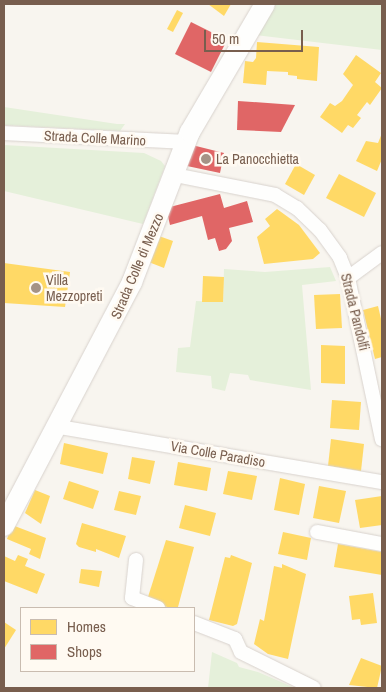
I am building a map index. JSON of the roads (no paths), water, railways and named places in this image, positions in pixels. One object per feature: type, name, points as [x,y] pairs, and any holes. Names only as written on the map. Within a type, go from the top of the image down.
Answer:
[{"type":"street","name":"Strada Colle di Mezzo","points":[[4,526],[54,426],[117,314],[175,175],[186,142],[265,4]]},
{"type":"street","name":"Strada Colle Marino","points":[[4,134],[186,142]]},
{"type":"street","name":"Strada Pandolfi","points":[[175,175],[262,191],[284,200],[320,230],[340,258],[348,278],[382,439]]},
{"type":"street","points":[[348,278],[382,254]]},
{"type":"street","name":"Via Colle Paradiso","points":[[54,426],[382,482]]},
{"type":"street","points":[[317,532],[382,544]]},
{"type":"street","points":[[136,560],[132,598],[155,607]]},
{"type":"street","points":[[195,622],[234,639],[241,652],[314,688]]},
{"type":"place","name":"La Panocchietta","points":[[206,159]]},
{"type":"place","name":"Villa Mezzopreti","points":[[36,288]]}]
